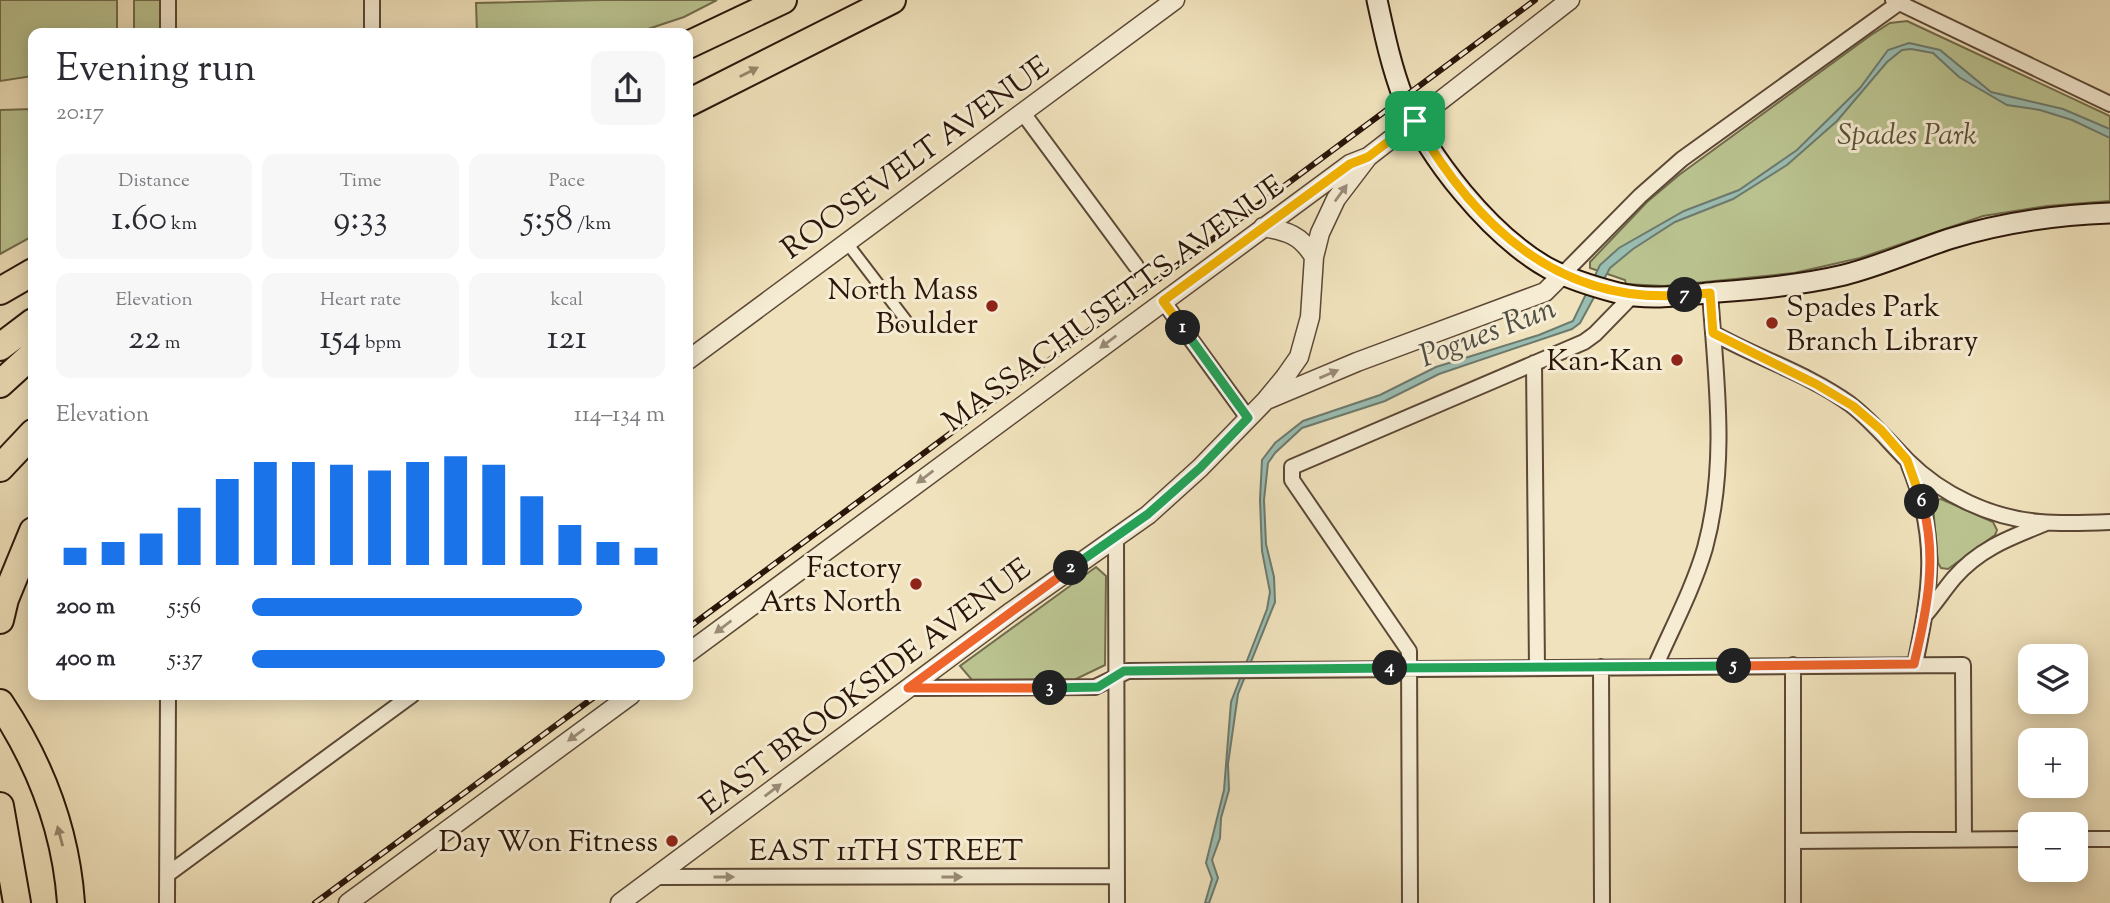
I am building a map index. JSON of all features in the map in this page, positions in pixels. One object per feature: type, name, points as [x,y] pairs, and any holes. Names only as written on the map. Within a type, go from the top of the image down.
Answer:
[{"type":"highway","points":[[693,100],[892,0]]},
{"type":"highway","points":[[693,36],[777,3]]},
{"type":"highway","points":[[693,44],[777,3]]},
{"type":"highway","points":[[0,292],[28,275]]},
{"type":"highway","points":[[0,347],[28,326]]},
{"type":"highway","points":[[0,384],[28,359]]},
{"type":"highway","points":[[0,468],[28,438]]},
{"type":"highway","points":[[0,620],[5,599],[28,543]]},
{"type":"highway","points":[[0,703],[20,734],[44,784],[64,849],[71,903]]},
{"type":"highway","points":[[0,806],[16,903]]},
{"type":"main road","points":[[1377,0],[1396,77],[1415,121],[1446,171],[1482,213],[1528,255],[1563,274],[1626,294],[1671,296],[1804,284],[1868,268],[1940,242],[1999,226],[2110,213]]},
{"type":"street","points":[[168,0],[168,28]]},
{"type":"street","points":[[372,0],[372,27]]},
{"type":"street","name":"ROOSEVELT AVENUE","points":[[693,356],[1175,0]]},
{"type":"street","name":"MASSACHUSETTS AVENUE","points":[[693,647],[1263,227],[1350,164],[1368,157],[1570,0]]},
{"type":"street","points":[[1898,1],[2110,104]]},
{"type":"street","name":"EAST BROOKSIDE AVENUE","points":[[1266,400],[1357,362],[1545,292],[1672,166],[1898,1]]},
{"type":"street","points":[[1023,113],[1136,266]]},
{"type":"street","name":"EAST BROOKSIDE AVENUE","points":[[620,903],[908,688],[1148,514],[1248,418],[1286,377],[1299,357],[1312,305],[1314,257],[1327,214],[1368,157]]},
{"type":"street","points":[[1263,227],[1296,235],[1314,257]]},
{"type":"street","points":[[847,243],[908,323]]},
{"type":"street","points":[[1655,667],[1701,561],[1713,514],[1720,434],[1710,293]]},
{"type":"street","points":[[1410,903],[1409,651],[1294,482],[1291,471],[1298,463],[1588,339],[1626,294]]},
{"type":"street","points":[[1163,301],[1248,418]]},
{"type":"street","points":[[1713,333],[1849,403],[1881,430],[1907,460],[1936,484],[1969,503],[2009,517],[2046,523],[2110,522]]},
{"type":"street","points":[[1534,363],[1537,668]]},
{"type":"street","points":[[1907,460],[1921,498],[1931,561],[1925,615],[1914,664]]},
{"type":"street","points":[[1925,615],[1955,577],[1984,551],[2011,536],[2046,523]]},
{"type":"street","points":[[1116,536],[1117,903]]},
{"type":"street","points":[[1793,665],[1793,903]]},
{"type":"street","points":[[908,688],[1095,687],[1104,685],[1128,671],[1963,665],[1964,840]]},
{"type":"street","points":[[1601,667],[1602,903]]},
{"type":"street","points":[[167,903],[168,700]]},
{"type":"street","points":[[168,874],[405,700]]},
{"type":"street","points":[[348,903],[624,700]]},
{"type":"street","points":[[1793,841],[2018,839]]},
{"type":"street","points":[[2088,839],[2110,839]]},
{"type":"street","name":"EAST 11TH STREET","points":[[656,877],[1117,876]]},
{"type":"green space","points":[[0,0],[117,0],[117,28],[28,28],[28,77],[0,81]]},
{"type":"green space","points":[[134,0],[163,0],[164,28],[134,28]]},
{"type":"green space","points":[[717,0],[684,17],[651,28],[477,28],[476,3]]},
{"type":"green space","name":"Spades Park","points":[[1907,21],[2110,116],[2110,201],[2047,206],[1983,216],[1860,258],[1794,273],[1664,286],[1626,284],[1625,280],[1590,268],[1590,262],[1647,202],[1679,175],[1871,35],[1890,23]]},
{"type":"green space","points":[[28,109],[28,239],[0,254],[0,110]]},
{"type":"green space","points":[[1941,499],[1993,522],[1997,530],[1995,535],[1948,569],[1941,568],[1938,563],[1933,506]]},
{"type":"green space","points":[[1096,567],[1106,576],[1105,665],[1074,680],[972,680],[960,666]]},
{"type":"water","points":[[1909,43],[1940,50],[1991,92],[2063,109],[2110,129],[2110,138],[2072,120],[2040,110],[2007,105],[1959,77],[1933,53],[1902,50],[1887,62],[1837,121],[1787,165],[1733,199],[1675,222],[1633,249],[1610,268],[1580,323],[1572,329],[1439,374],[1385,401],[1302,428],[1275,453],[1268,463],[1264,500],[1266,544],[1274,577],[1275,602],[1238,694],[1228,764],[1229,790],[1221,818],[1220,838],[1212,860],[1218,878],[1209,903],[1205,903],[1212,879],[1206,863],[1224,790],[1231,702],[1267,609],[1270,592],[1262,551],[1260,500],[1262,460],[1275,443],[1303,421],[1380,395],[1436,367],[1539,335],[1573,321],[1600,265],[1619,248],[1684,211],[1739,190],[1797,150],[1860,88],[1888,50]]},
{"type":"railway","points":[[693,624],[1535,0]]},
{"type":"railway","points":[[315,903],[590,700]]},
{"type":"place","name":"North Mass Boulder","points":[[992,306]]},
{"type":"place","name":"Spades Park Branch Library","points":[[1772,323]]},
{"type":"place","name":"Kan-Kan","points":[[1677,360]]},
{"type":"place","name":"Factory Arts North","points":[[916,584]]},
{"type":"place","name":"Day Won Fitness","points":[[672,841]]},
{"type":"route","points":[[1415,121],[1460,189],[1482,213],[1535,260],[1556,272],[1618,293],[1671,296],[1710,293],[1713,333],[1849,403],[1881,430],[1907,460],[1921,498],[1928,529],[1931,561],[1929,593],[1914,664],[1124,671],[1104,685],[1095,687],[908,688],[1148,514],[1200,468],[1248,418],[1163,301],[1350,164],[1368,157],[1415,121]]},
{"type":"water label","name":"Pogues Run","points":[[1487,331]]}]
